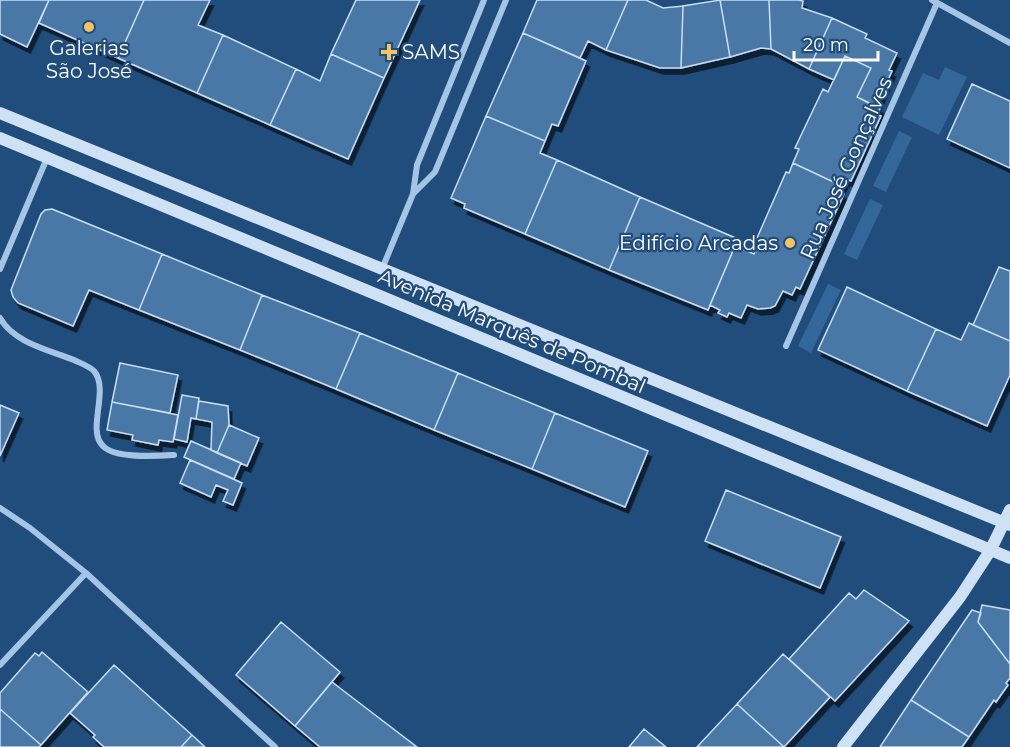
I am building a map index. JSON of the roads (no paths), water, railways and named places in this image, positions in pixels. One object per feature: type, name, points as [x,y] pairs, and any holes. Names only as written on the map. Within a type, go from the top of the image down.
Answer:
[{"type":"main road","name":"Avenida Marquês de Pombal","points":[[0,113],[1007,524]]},
{"type":"main road","name":"Avenida Marquês de Pombal","points":[[0,138],[1010,558]]},
{"type":"main road","points":[[843,747],[958,599],[1007,524],[1010,510]]},
{"type":"street","points":[[382,269],[413,194],[417,165],[484,0]]},
{"type":"street","points":[[413,194],[435,172],[506,0]]},
{"type":"street","points":[[934,1],[1010,43]]},
{"type":"street","name":"Rua José Gonçalves","points":[[786,346],[934,1]]},
{"type":"street","points":[[0,269],[47,158]]},
{"type":"street","points":[[0,318],[6,328],[18,337],[82,364],[95,372],[100,386],[97,435],[101,446],[111,452],[150,456],[174,455]]},
{"type":"street","points":[[0,508],[30,528],[86,573],[275,747]]},
{"type":"street","points":[[0,665],[86,573]]},
{"type":"place","name":"Galerias São José","points":[[89,27]]},
{"type":"place","name":"SAMS","points":[[389,52]]},
{"type":"place","name":"Edifício Arcadas","points":[[790,243]]}]
